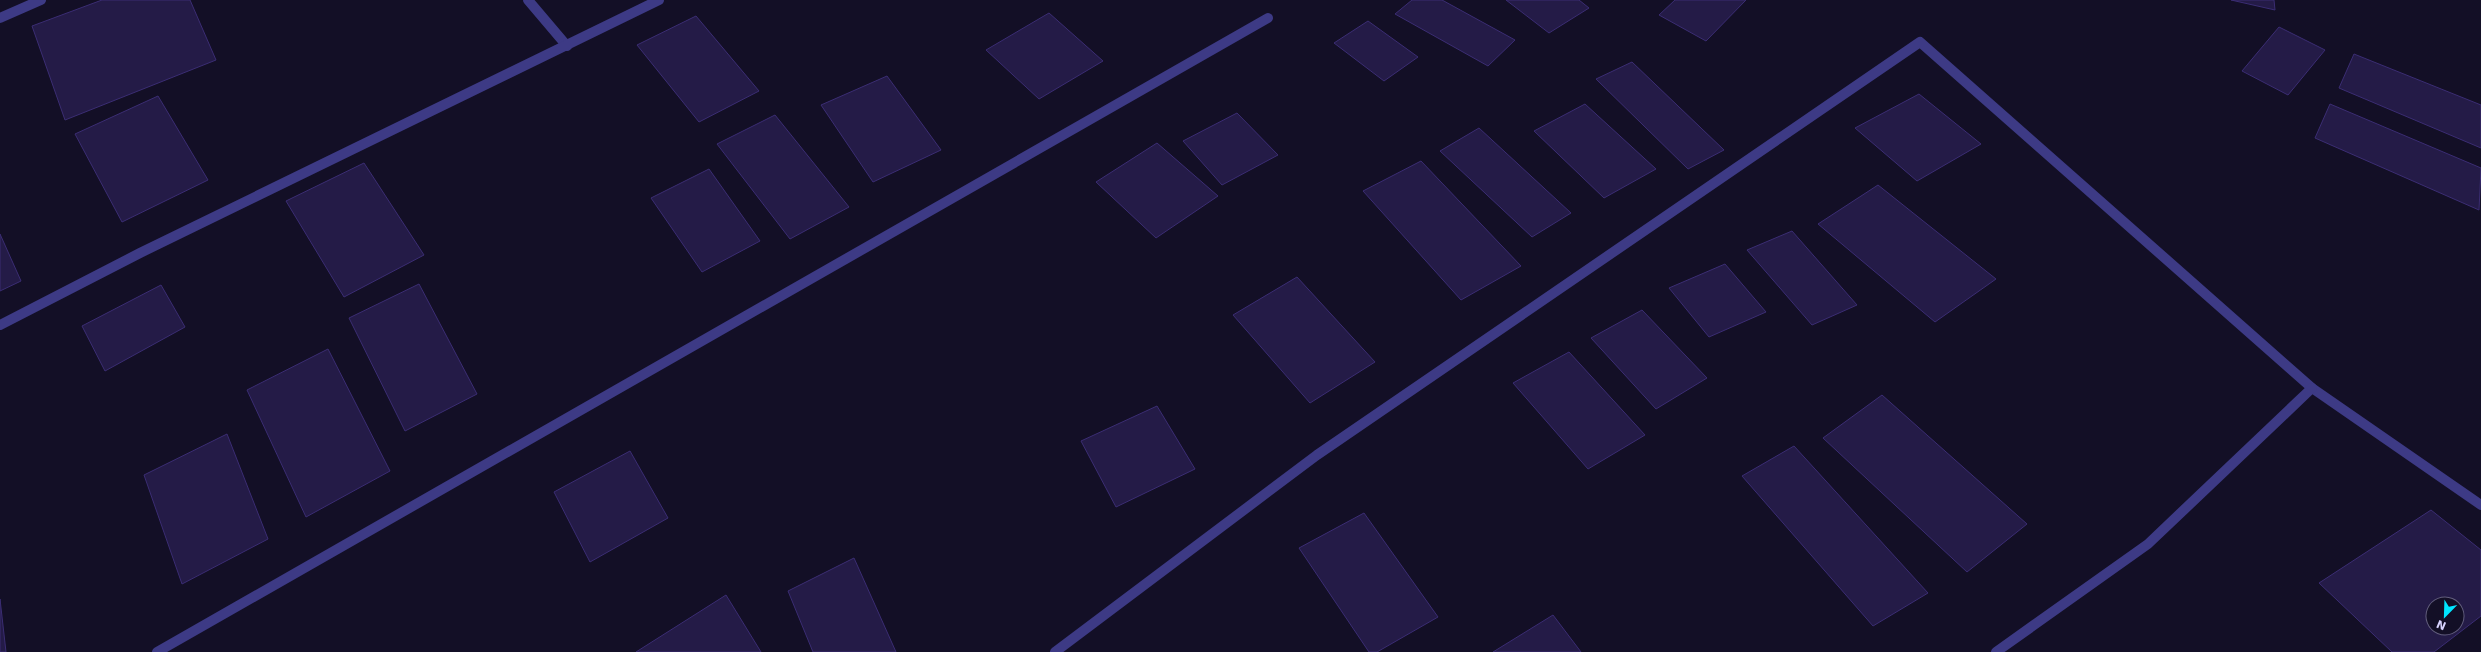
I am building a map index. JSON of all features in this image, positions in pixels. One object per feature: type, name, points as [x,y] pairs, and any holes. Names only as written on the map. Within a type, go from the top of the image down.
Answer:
[{"type":"street","points":[[0,18],[41,0]]},
{"type":"street","points":[[528,0],[567,46]]},
{"type":"street","points":[[0,325],[140,253],[659,0]]},
{"type":"street","points":[[157,652],[1268,18]]},
{"type":"street","points":[[1055,652],[1317,455],[1920,42],[2312,388],[2481,505]]},
{"type":"street","points":[[1996,652],[2148,544],[2312,388]]},
{"type":"building","points":[[102,0],[190,0],[216,60],[65,120],[32,26]]},
{"type":"building","points":[[1412,0],[1442,0],[1515,40],[1488,66],[1395,14]]},
{"type":"building","points":[[1506,0],[1579,0],[1589,8],[1549,33]]},
{"type":"building","points":[[1675,0],[1746,0],[1706,41],[1659,15]]},
{"type":"building","points":[[2231,0],[2274,0],[2275,10]]},
{"type":"building","points":[[1049,13],[1103,61],[1039,99],[986,50]]},
{"type":"building","points":[[696,16],[759,91],[699,122],[637,45]]},
{"type":"building","points":[[1368,21],[1418,57],[1384,81],[1334,43]]},
{"type":"building","points":[[2279,27],[2325,50],[2288,95],[2242,71]]},
{"type":"building","points":[[2354,54],[2481,105],[2481,148],[2339,88]]},
{"type":"building","points":[[1632,62],[1724,150],[1688,169],[1596,79]]},
{"type":"building","points":[[887,76],[941,150],[873,182],[821,105]]},
{"type":"building","points":[[1919,94],[1981,144],[1917,181],[1855,128]]},
{"type":"building","points":[[158,96],[208,180],[122,222],[75,134]]},
{"type":"building","points":[[1585,104],[1656,169],[1604,198],[1534,131]]},
{"type":"building","points":[[2330,104],[2481,168],[2479,210],[2315,138]]},
{"type":"building","points":[[1237,113],[1278,155],[1222,185],[1183,141]]},
{"type":"building","points":[[775,115],[849,207],[790,239],[717,144]]},
{"type":"building","points":[[1479,128],[1571,213],[1532,237],[1440,151]]},
{"type":"building","points":[[1157,143],[1218,196],[1156,238],[1096,182]]},
{"type":"building","points":[[1421,161],[1521,266],[1461,300],[1363,191]]},
{"type":"building","points":[[364,163],[424,255],[344,297],[286,201]]},
{"type":"building","points":[[709,169],[760,241],[702,272],[651,198]]},
{"type":"building","points":[[1878,185],[1996,279],[1935,322],[1818,224]]},
{"type":"building","points":[[1792,231],[1857,305],[1812,325],[1747,250]]},
{"type":"building","points":[[0,234],[21,281],[0,291]]},
{"type":"building","points":[[1725,264],[1766,312],[1709,337],[1669,288]]},
{"type":"building","points":[[1297,277],[1375,362],[1310,403],[1233,315]]},
{"type":"building","points":[[419,284],[477,394],[405,431],[349,318]]},
{"type":"building","points":[[161,285],[185,327],[105,371],[82,326]]},
{"type":"building","points":[[1642,310],[1707,378],[1656,409],[1591,338]]},
{"type":"building","points":[[328,349],[390,471],[306,517],[247,390]]},
{"type":"building","points":[[1569,352],[1645,435],[1588,469],[1513,383]]},
{"type":"building","points":[[1882,395],[2027,524],[1967,572],[1823,438]]},
{"type":"building","points":[[1157,406],[1195,469],[1116,507],[1081,441]]},
{"type":"building","points":[[227,434],[268,539],[182,584],[144,475]]},
{"type":"building","points":[[1794,446],[1928,593],[1873,626],[1742,476]]},
{"type":"building","points":[[630,451],[668,518],[590,562],[554,492]]},
{"type":"building","points":[[2431,510],[2481,550],[2481,616],[2465,628],[2465,596],[2425,596],[2425,636],[2455,636],[2434,652],[2392,652],[2319,583]]},
{"type":"building","points":[[1364,513],[1438,617],[1377,652],[1369,652],[1299,548]]},
{"type":"building","points":[[854,558],[896,652],[813,652],[788,591]]},
{"type":"building","points":[[726,595],[761,652],[636,652]]},
{"type":"building","points":[[0,599],[6,652],[0,652]]},
{"type":"building","points":[[1553,615],[1581,652],[1493,652]]}]
